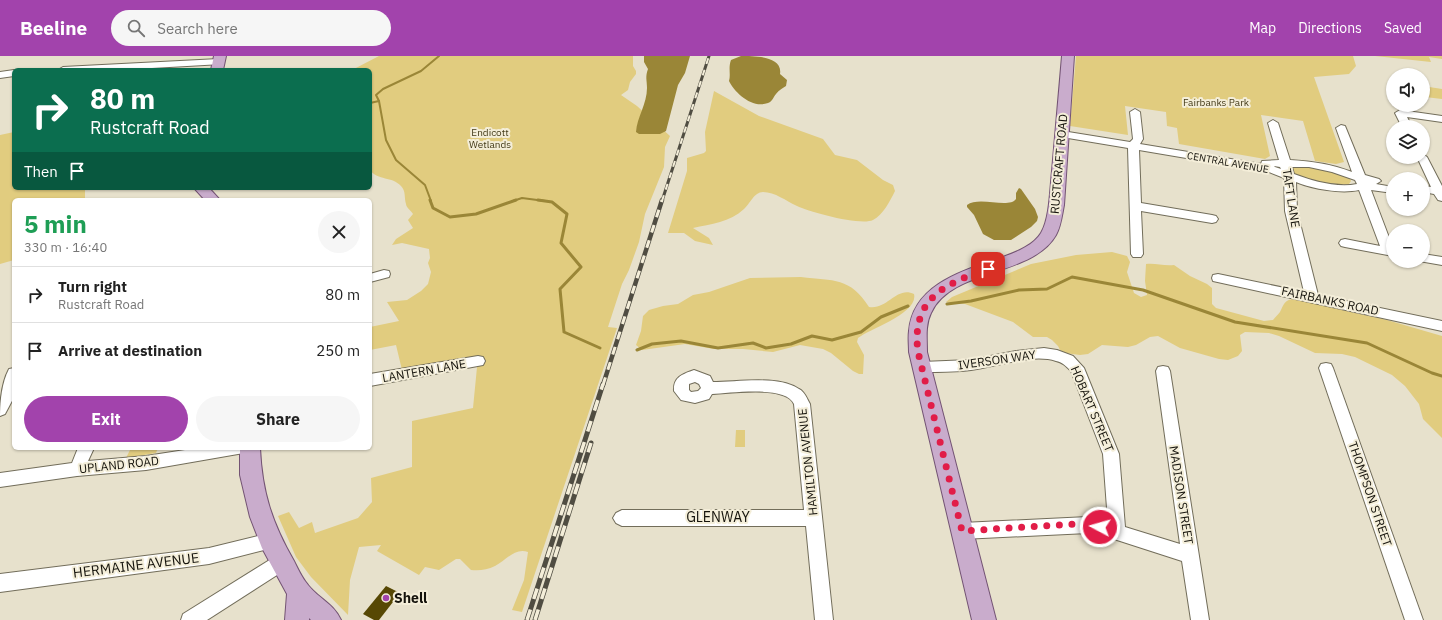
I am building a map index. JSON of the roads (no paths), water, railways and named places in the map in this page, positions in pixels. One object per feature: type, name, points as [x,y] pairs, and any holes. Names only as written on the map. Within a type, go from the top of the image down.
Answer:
[{"type":"main road","name":"RUSTCRAFT ROAD","points":[[984,620],[922,367],[917,340],[917,330],[922,312],[932,297],[944,288],[961,279],[1024,254],[1041,243],[1049,233],[1054,218],[1068,56]]},
{"type":"main road","points":[[203,190],[211,198]]},
{"type":"main road","points":[[250,450],[251,475],[270,541],[299,592],[329,620]]},
{"type":"main road","points":[[297,620],[299,592]]},
{"type":"street","points":[[108,68],[219,63]]},
{"type":"street","points":[[0,74],[12,73]]},
{"type":"street","points":[[1135,112],[1138,140],[1135,144],[1138,254]]},
{"type":"street","points":[[1404,120],[1400,113],[1442,119]]},
{"type":"street","name":"TAFT LANE","points":[[1273,123],[1289,175],[1291,211],[1312,297]]},
{"type":"street","points":[[1341,128],[1386,242]]},
{"type":"street","name":"CENTRAL AVENUE","points":[[1062,131],[1271,169],[1303,181],[1340,188],[1350,189],[1362,182],[1386,184]]},
{"type":"street","name":"CENTRAL AVENUE","points":[[1135,144],[1267,163],[1298,162],[1323,166],[1339,170],[1362,182],[1386,188]]},
{"type":"street","points":[[1426,164],[1441,195]]},
{"type":"street","points":[[1430,191],[1441,195]]},
{"type":"street","points":[[1430,195],[1441,195]]},
{"type":"street","points":[[1136,206],[1212,219]]},
{"type":"street","points":[[1345,243],[1386,251]]},
{"type":"street","points":[[1430,259],[1442,261]]},
{"type":"street","points":[[372,277],[384,274]]},
{"type":"street","name":"FAIRBANKS ROAD","points":[[1218,278],[1442,326]]},
{"type":"street","name":"IVERSON WAY","points":[[922,367],[977,364],[1038,354],[1058,355],[1070,360]]},
{"type":"street","name":"HOBART STREET","points":[[1070,360],[1076,368],[1111,454],[1116,532]]},
{"type":"street","name":"LANTERN LANE","points":[[372,380],[478,361]]},
{"type":"street","name":"THOMPSON STREET","points":[[1326,368],[1414,620]]},
{"type":"street","name":"MADISON STREET","points":[[1163,371],[1200,620]]},
{"type":"street","name":"HAMILTON AVENUE","points":[[708,388],[780,387],[794,392],[800,398],[802,404],[824,620]]},
{"type":"street","points":[[0,410],[12,388]]},
{"type":"street","points":[[77,469],[85,450]]},
{"type":"street","name":"UPLAND ROAD","points":[[0,480],[77,469],[146,463],[226,450]]},
{"type":"street","name":"GLENWAY","points":[[622,518],[814,518]]},
{"type":"street","points":[[962,531],[1074,524],[1100,527],[1191,556]]},
{"type":"street","name":"HERMAINE AVENUE","points":[[0,583],[209,556],[270,541]]},
{"type":"street","points":[[190,620],[282,562]]},
{"type":"waterway","points":[[379,101],[376,95],[383,89],[421,71],[439,56]]},
{"type":"waterway","points":[[372,103],[379,101]]},
{"type":"waterway","points":[[379,101],[386,140],[396,160],[425,185],[431,201]]},
{"type":"waterway","points":[[516,200],[522,198],[545,201]]},
{"type":"waterway","points":[[430,200],[433,208],[450,217],[476,214],[516,200]]},
{"type":"waterway","points":[[538,200],[545,201]]},
{"type":"waterway","points":[[545,201],[552,202],[567,214],[561,243],[581,267],[560,289],[564,332],[600,348]]},
{"type":"waterway","points":[[947,304],[971,301],[1019,290],[1047,289],[1072,277],[1143,290],[1235,322],[1367,343],[1432,373],[1442,376]]},
{"type":"waterway","points":[[637,350],[652,344],[681,341],[718,348],[753,343],[766,348],[791,344],[812,336],[832,340],[861,332],[881,317],[908,306]]},
{"type":"railway","points":[[662,201],[709,56]]},
{"type":"railway","points":[[603,385],[662,200]]},
{"type":"railway","points":[[527,620],[603,384]]},
{"type":"railway","points":[[535,620],[591,443]]},
{"type":"place","name":"Shell","points":[[386,598]]},
{"type":"park label","name":"Fairbanks Park","points":[[1216,102]]},
{"type":"park label","name":"Endicott Wetlands","points":[[490,138]]}]
